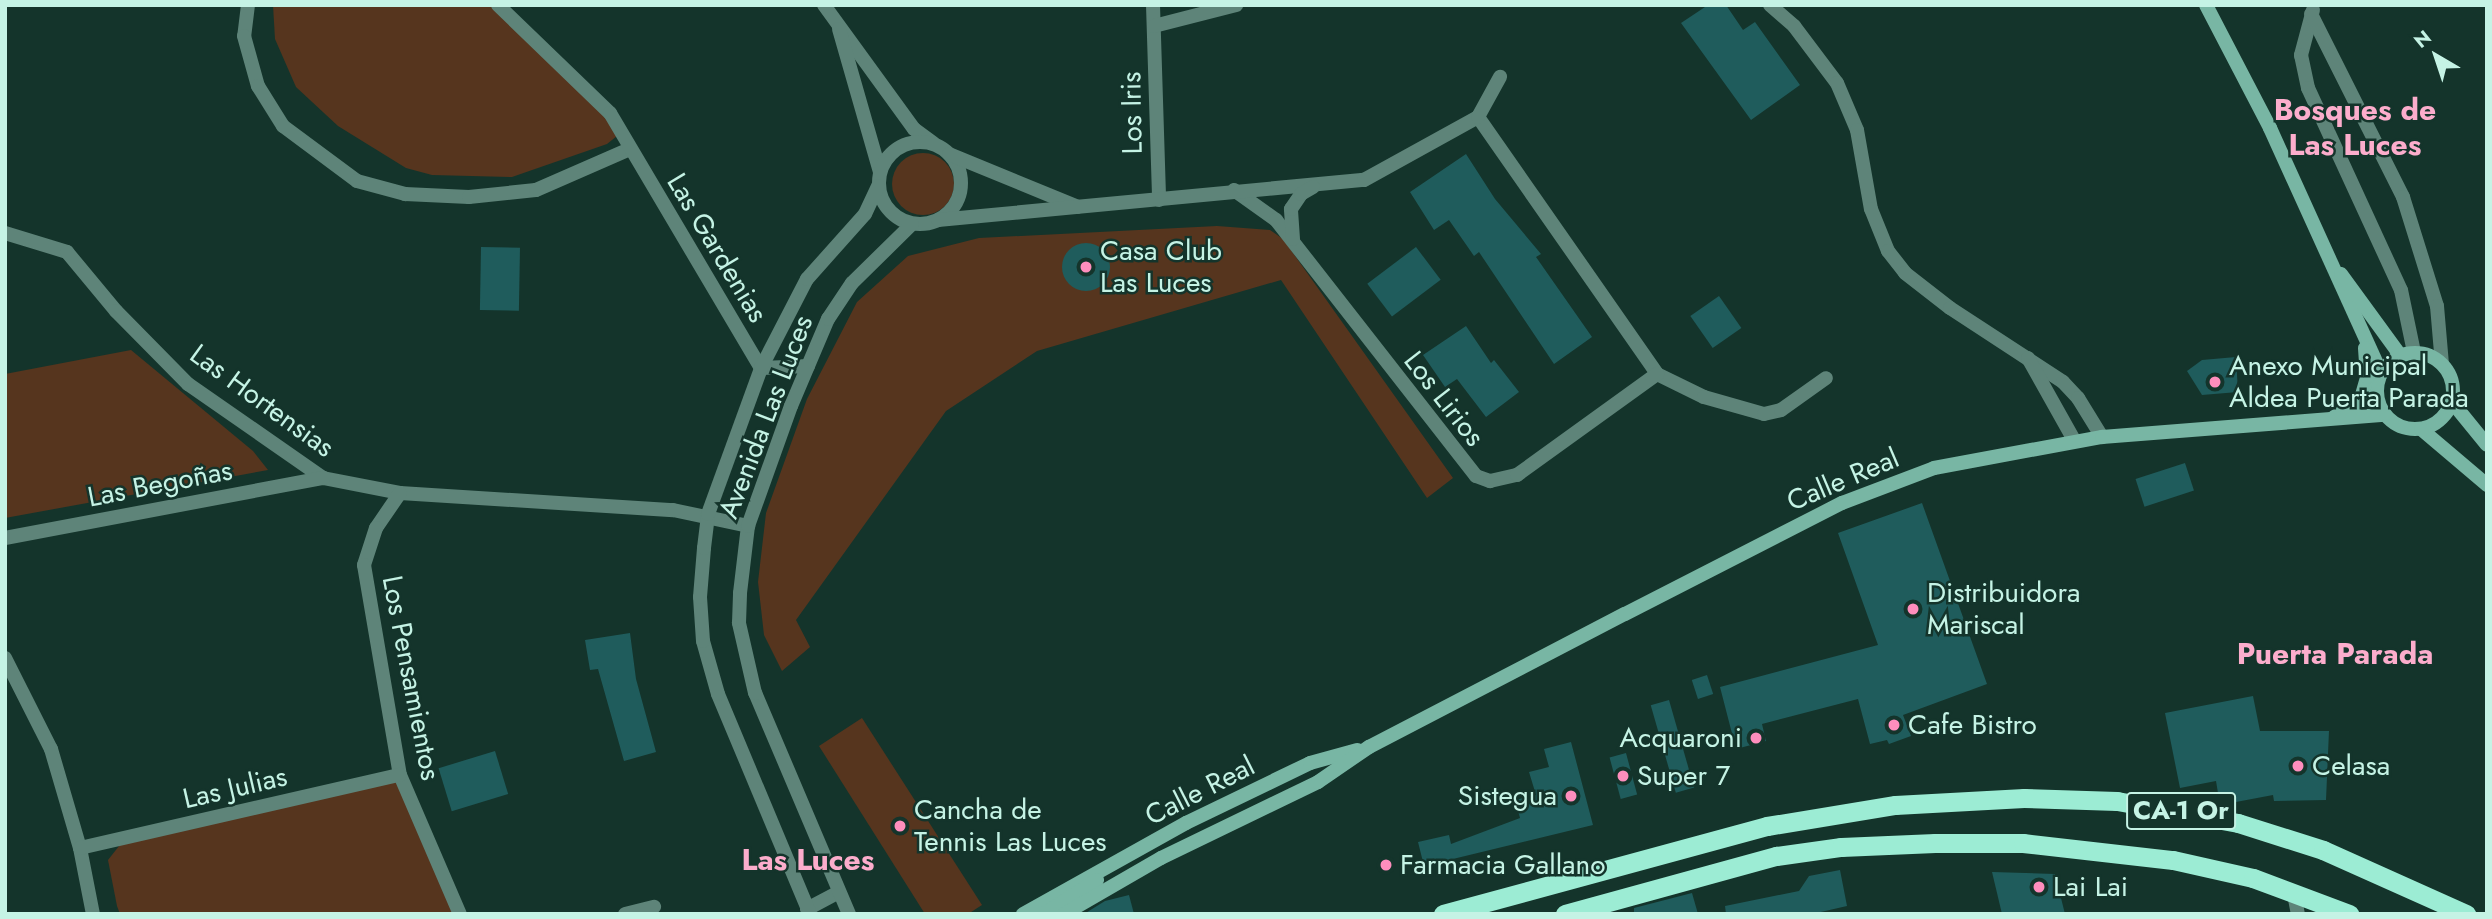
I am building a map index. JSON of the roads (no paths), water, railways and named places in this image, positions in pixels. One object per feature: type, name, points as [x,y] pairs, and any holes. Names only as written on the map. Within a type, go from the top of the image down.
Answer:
[{"type":"highway","name":"CA-1 Or","points":[[1443,914],[1768,825],[1895,805],[2024,798],[2117,802],[2238,823],[2323,850],[2466,914]]},
{"type":"highway","name":"CA-1 Or","points":[[1565,914],[1776,856],[1840,847],[1935,843],[2023,844],[2173,860],[2253,878],[2349,914]]},
{"type":"main road","points":[[2206,5],[2270,128],[2328,256],[2364,344],[2381,373]]},
{"type":"main road","points":[[2328,256],[2407,354],[2442,364],[2452,382],[2452,402],[2440,420],[2421,429],[2400,427],[2384,415],[2376,394],[2381,373],[2407,354]]},
{"type":"main road","points":[[2330,419],[2360,402],[2367,377],[2364,344]]},
{"type":"main road","points":[[2452,402],[2487,445]]},
{"type":"main road","name":"Calle Real","points":[[1064,914],[1161,858],[1318,782],[1368,747],[1842,503],[1934,468],[2102,436],[2384,415]]},
{"type":"main road","points":[[2421,429],[2487,485]]},
{"type":"main road","points":[[1044,914],[1108,873],[1368,747]]},
{"type":"main road","name":"Calle Real","points":[[1023,914],[1186,823],[1310,763],[1368,747]]},
{"type":"street","points":[[248,5],[244,36],[258,86],[283,126],[357,180],[405,194],[469,197],[536,190],[630,149]]},
{"type":"street","name":"Las Gardenias","points":[[498,5],[610,113],[761,368]]},
{"type":"street","points":[[824,5],[834,11],[914,129],[943,150],[961,177],[961,190],[948,213],[938,220]]},
{"type":"street","name":"Los Iris","points":[[1153,5],[1159,200]]},
{"type":"street","points":[[1154,26],[1236,5]]},
{"type":"street","points":[[1770,5],[1794,26],[1837,83],[1857,130],[1871,209],[1888,251],[1905,274],[1935,297],[2028,357],[2078,398],[2102,436]]},
{"type":"street","points":[[2313,10],[2301,55],[2308,88],[2401,290],[2407,354]]},
{"type":"street","points":[[2313,10],[2403,197],[2437,306],[2442,364]]},
{"type":"street","points":[[834,11],[889,211],[912,224],[1083,209],[1234,190],[1315,186],[1364,180],[1478,117],[1500,77]]},
{"type":"street","points":[[1478,117],[1657,374],[1704,397],[1764,414],[1780,410],[1826,378]]},
{"type":"street","points":[[879,179],[896,149],[923,142],[1083,209]]},
{"type":"street","name":"Avenida Las Luces","points":[[839,892],[808,911],[722,705],[703,641],[700,597],[708,514],[761,368],[807,279],[865,214],[879,179]]},
{"type":"street","points":[[1296,246],[1291,209],[1301,194],[1315,186]]},
{"type":"street","name":"Los Lirios","points":[[1234,190],[1276,220],[1466,468],[1490,481],[1517,475],[1657,374]]},
{"type":"street","name":"Avenida Las Luces","points":[[849,914],[778,751],[744,653],[739,623],[748,526],[808,366],[839,300],[912,224]]},
{"type":"street","name":"Las Hortensias","points":[[5,233],[67,251],[116,311],[188,384],[323,478],[400,493],[708,514],[748,526]]},
{"type":"street","points":[[2028,357],[2074,440]]},
{"type":"street","points":[[761,368],[808,366]]},
{"type":"street","name":"Las Begoñas","points":[[5,538],[323,478]]},
{"type":"street","name":"Los Pensamientos","points":[[400,493],[376,528],[364,565],[401,775],[460,914]]},
{"type":"street","points":[[5,658],[51,749],[80,848],[93,914]]},
{"type":"street","name":"Las Julias","points":[[80,848],[401,775]]},
{"type":"street","points":[[2294,894],[2298,914]]},
{"type":"street","points":[[625,914],[654,906]]},
{"type":"place","name":"Casa Club Las Luces","points":[[1086,267]]},
{"type":"place","name":"Anexo Municipal Aldea Puerta Parada","points":[[2215,382]]},
{"type":"place","name":"Distribuidora Mariscal","points":[[1913,609]]},
{"type":"place","name":"Cafe Bistro","points":[[1894,725]]},
{"type":"place","name":"Acquaroni","points":[[1756,738]]},
{"type":"place","name":"Celasa","points":[[2298,766]]},
{"type":"place","name":"Super 7","points":[[1623,776]]},
{"type":"place","name":"Sistegua","points":[[1571,796]]},
{"type":"place","name":"Cancha de Tennis Las Luces","points":[[900,826]]},
{"type":"place","name":"Farmacia Gallano","points":[[1386,865]]},
{"type":"place","name":"Lai Lai","points":[[2039,887]]},
{"type":"district","name":"Bosques de Las Luces","points":[[2355,127]]},
{"type":"district","name":"Puerta Parada","points":[[2335,654]]},
{"type":"district","name":"Las Luces","points":[[808,860]]}]
